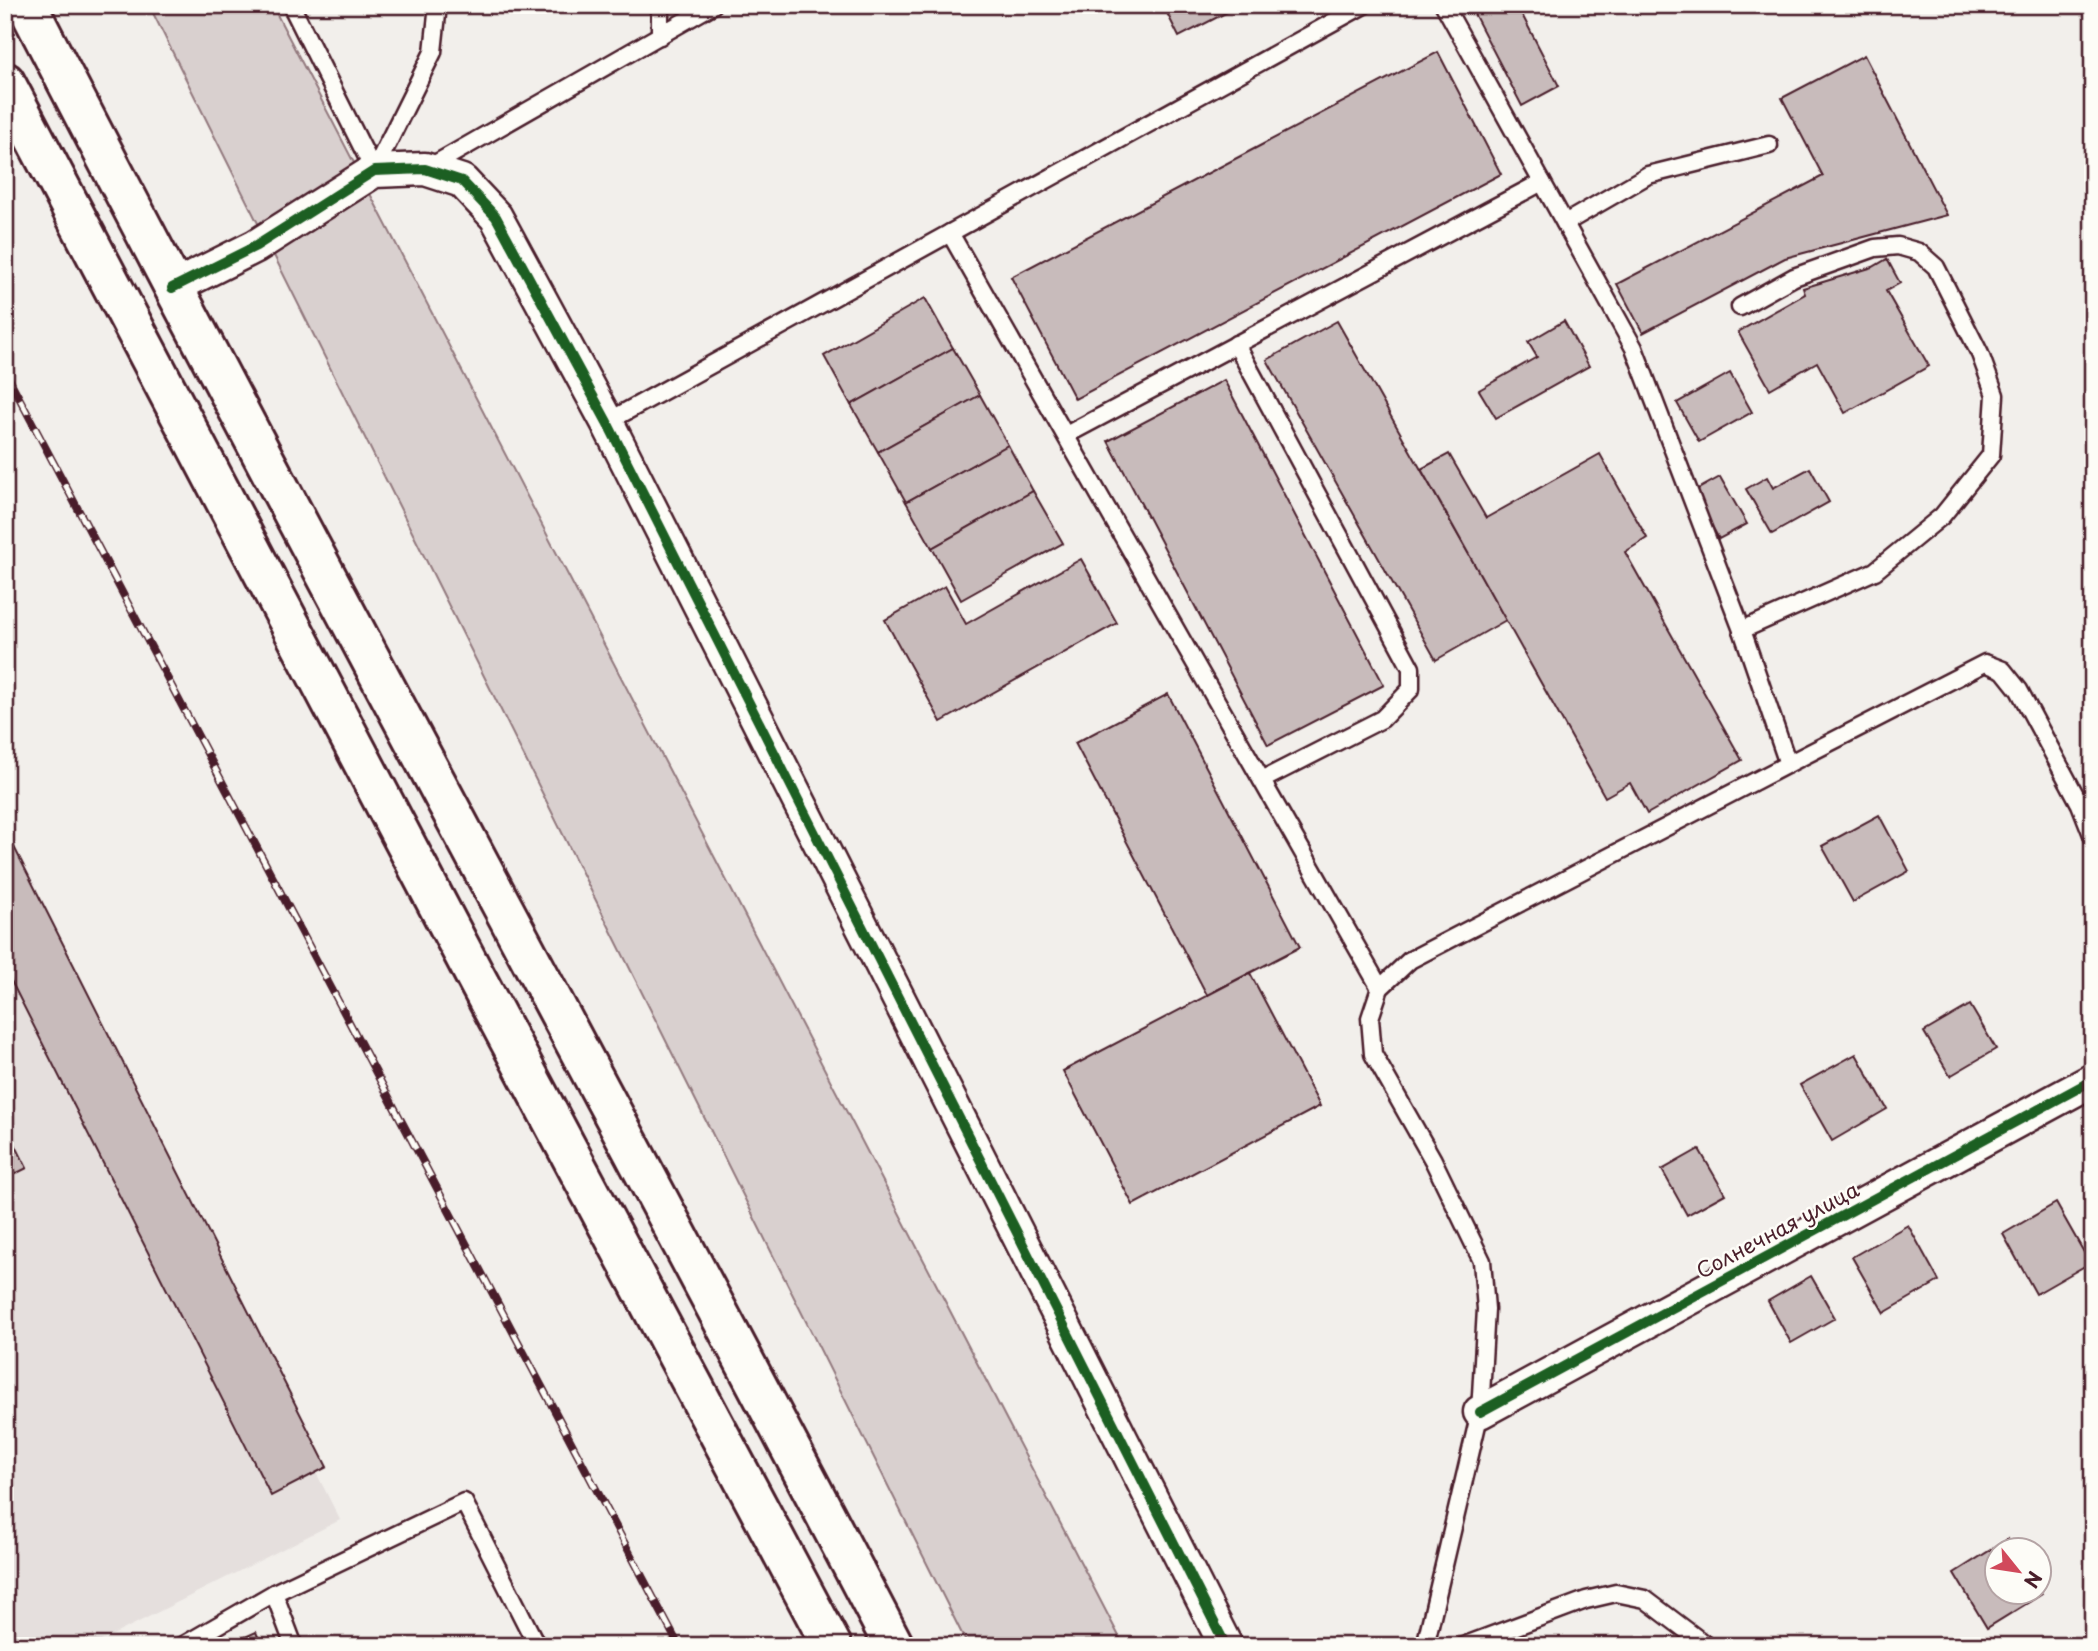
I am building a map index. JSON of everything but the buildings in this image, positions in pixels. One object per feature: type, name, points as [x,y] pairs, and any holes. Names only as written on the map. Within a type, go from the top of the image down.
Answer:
[{"type":"main road","points":[[27,5],[173,288],[667,1210],[894,1646]]},
{"type":"main road","points":[[5,82],[473,972],[832,1646]]},
{"type":"street","points":[[173,288],[256,246],[374,171],[425,169],[462,181],[496,217],[607,422],[1226,1646]]},
{"type":"street","name":"Солнечная улица","points":[[1480,1412],[2093,1080]]},
{"type":"lane","points":[[291,5],[374,171]]},
{"type":"lane","points":[[374,171],[433,52],[438,5]]},
{"type":"lane","points":[[660,5],[660,36]]},
{"type":"lane","points":[[425,169],[713,5]]},
{"type":"lane","points":[[607,422],[1364,5]]},
{"type":"lane","points":[[1444,5],[1634,348],[1742,631],[1788,764]]},
{"type":"lane","points":[[1565,223],[1648,175],[1769,145]]},
{"type":"lane","points":[[1066,435],[1542,182]]},
{"type":"lane","points":[[950,233],[1380,988]]},
{"type":"lane","points":[[1740,307],[1794,277],[1875,248],[1898,246],[1919,252],[1936,267],[1980,354],[1995,395],[1991,454],[1942,516],[1875,571],[1742,631]]},
{"type":"lane","points":[[1236,344],[1410,668],[1411,690],[1382,719],[1262,780]]},
{"type":"lane","points":[[1425,1646],[1480,1412],[1486,1308],[1482,1261],[1433,1160],[1373,1054],[1370,1018],[1380,988],[1410,960],[1985,663],[2003,670],[2019,690],[2080,804],[2093,837]]},
{"type":"lane","points":[[182,1646],[274,1593],[464,1502],[537,1646]]},
{"type":"lane","points":[[274,1593],[294,1646]]},
{"type":"lane","points":[[1462,1646],[1586,1600],[1616,1593],[1645,1599],[1707,1646]]},
{"type":"shaded area","points":[[149,5],[272,5],[1124,1646],[968,1646]]},
{"type":"shaded area","points":[[5,882],[138,1118],[340,1520],[91,1646],[18,1646],[5,1617]]},
{"type":"railway","points":[[5,371],[679,1646]]},
{"type":"cycle path","points":[[172,288],[256,246],[374,171],[425,169],[462,181],[496,217],[607,422],[1226,1646]]},
{"type":"cycle path","points":[[1480,1412],[2093,1080]]}]
